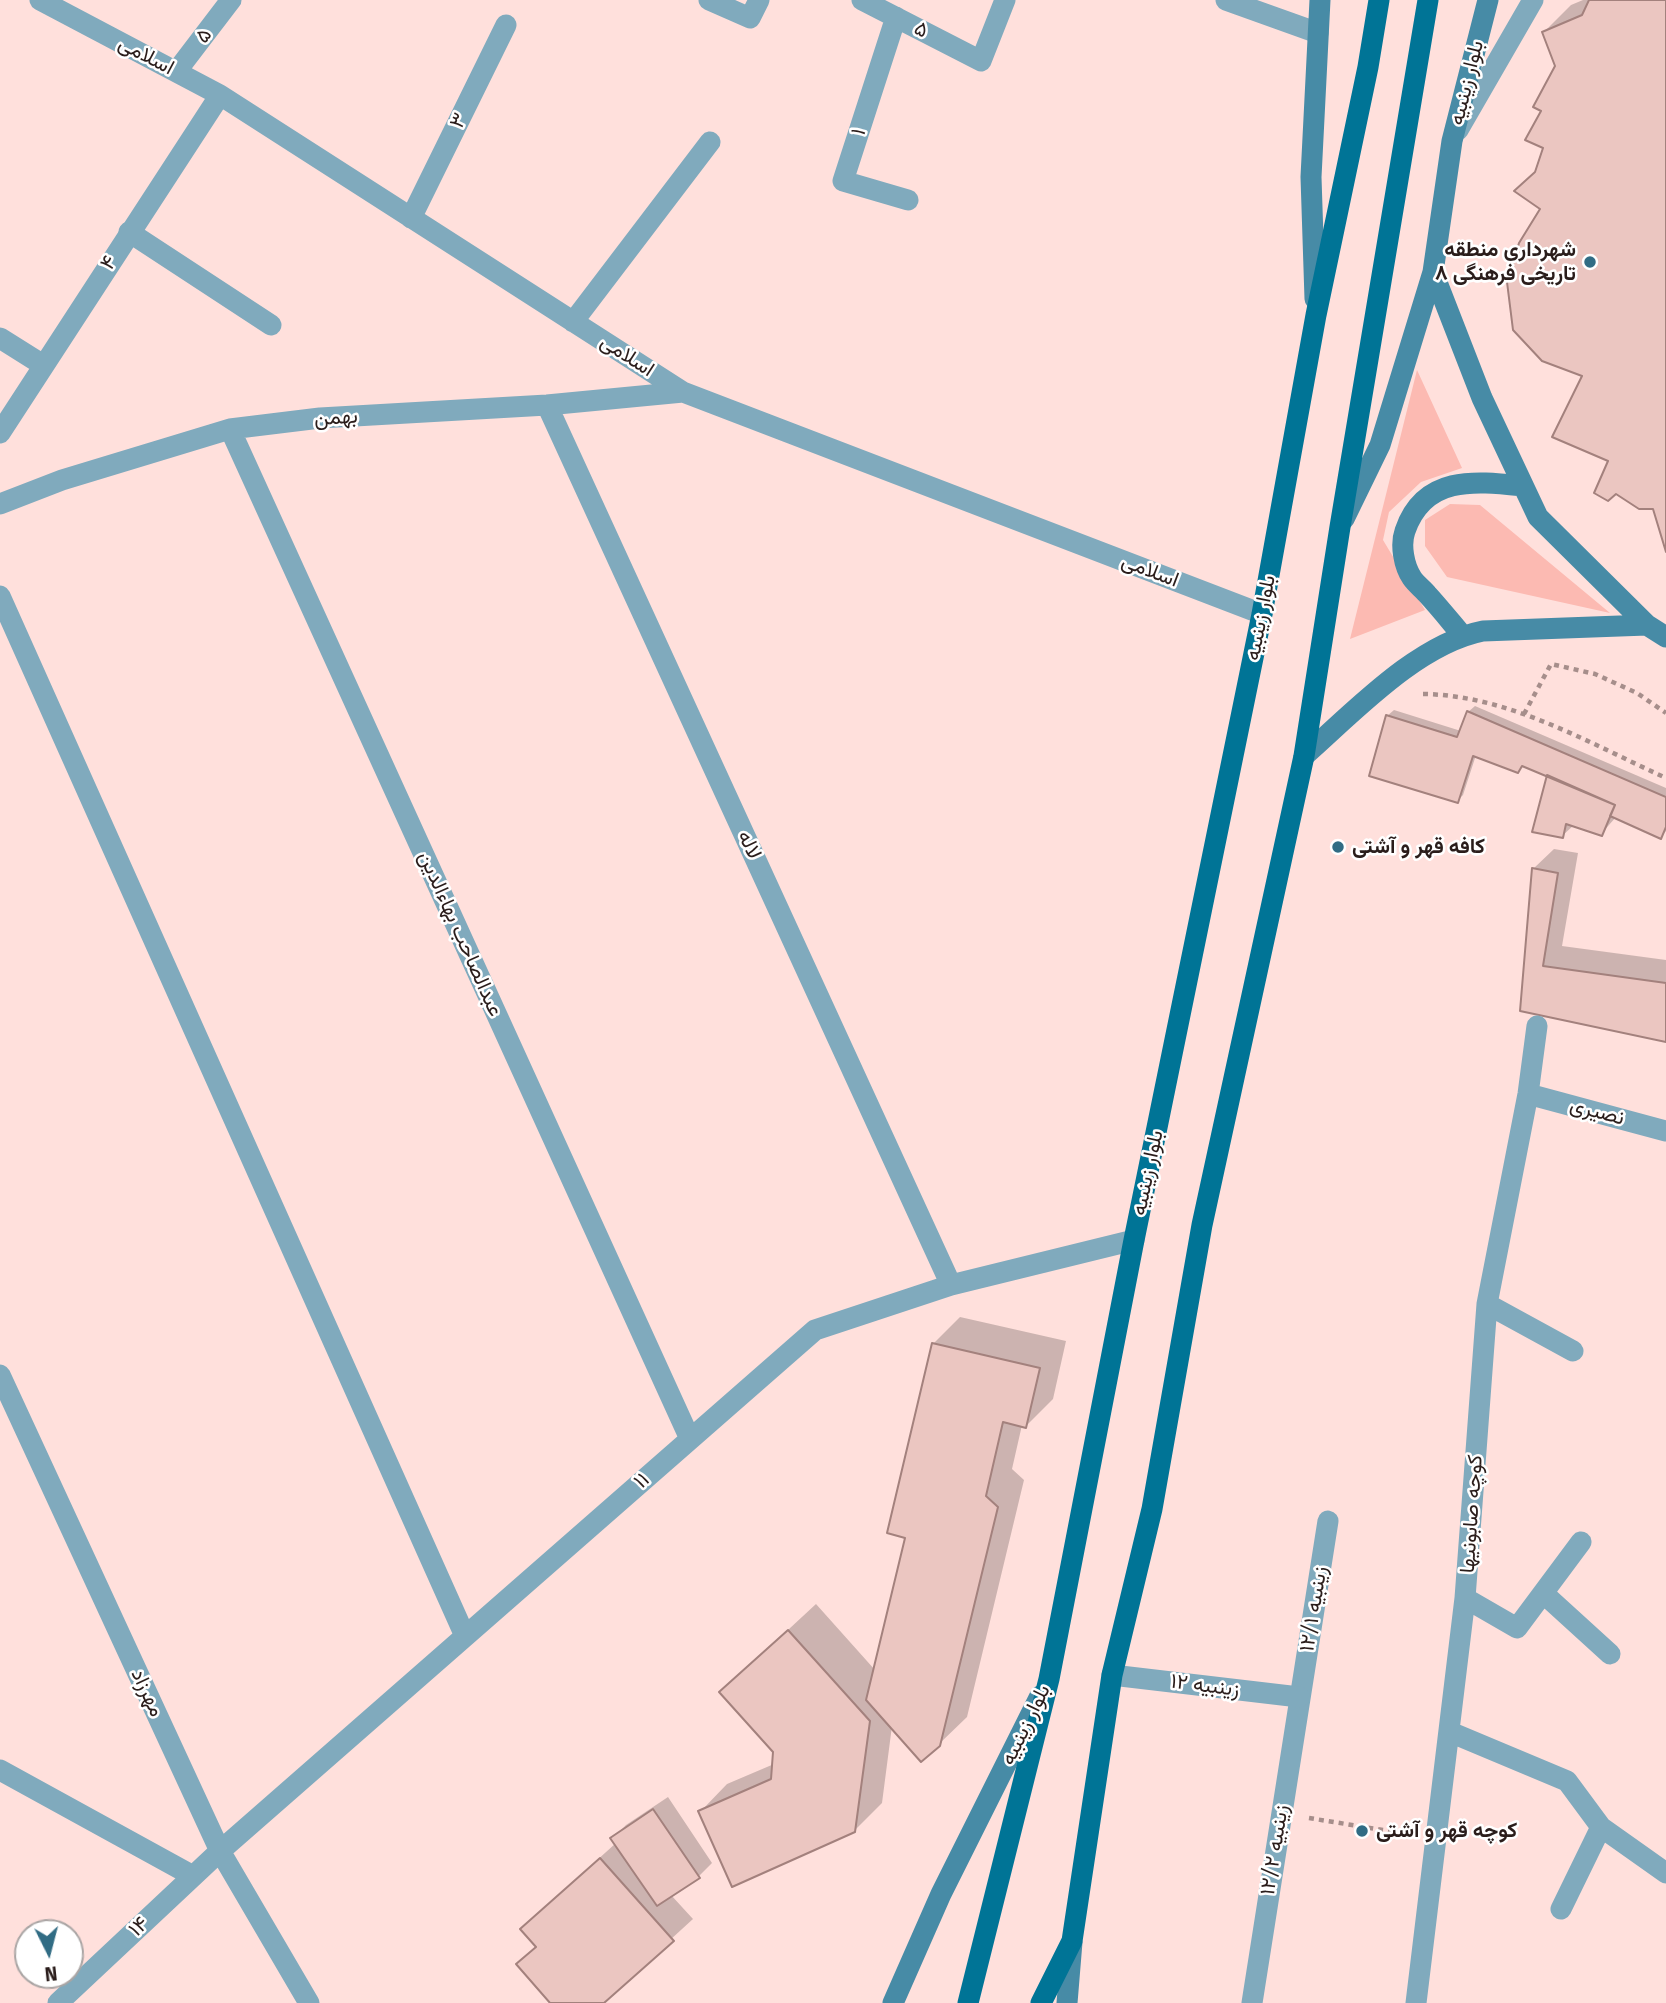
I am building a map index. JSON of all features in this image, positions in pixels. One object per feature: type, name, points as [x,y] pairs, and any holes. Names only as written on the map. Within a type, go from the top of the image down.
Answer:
[{"type":"main road","name":"بلوار زینبیه","points":[[1316,315],[1311,177],[1320,0]]},
{"type":"main road","name":"بلوار زینبیه","points":[[893,2003],[941,1894],[1049,1679],[1134,1240],[1262,614],[1316,315],[1368,67],[1379,0]]},
{"type":"main road","name":"بلوار زینبیه","points":[[1067,2003],[1072,1941],[1112,1675],[1152,1509],[1202,1225],[1304,756],[1428,0]]},
{"type":"main road","name":"بلوار زینبیه","points":[[1340,527],[1380,445],[1433,272],[1452,141],[1488,0]]},
{"type":"main road","points":[[1433,272],[1482,398],[1538,517],[1647,625],[1666,637]]},
{"type":"main road","points":[[1462,635],[1412,578],[1404,559],[1403,537],[1410,517],[1423,500],[1440,489],[1483,482],[1523,486]]},
{"type":"main road","points":[[1304,756],[1417,659],[1462,635],[1483,631],[1647,625]]},
{"type":"main road","points":[[968,2003],[1049,1679]]},
{"type":"main road","points":[[1041,2003],[1072,1941]]},
{"type":"street","name":"اسلامی","points":[[40,0],[220,95],[683,392],[1262,614]]},
{"type":"street","name":"۵","points":[[177,72],[231,0]]},
{"type":"street","points":[[709,0],[750,18],[759,0]]},
{"type":"street","name":"۵","points":[[862,0],[981,61],[1005,0]]},
{"type":"street","points":[[1226,0],[1318,33]]},
{"type":"street","points":[[1452,141],[1533,0]]},
{"type":"street","name":"۱","points":[[896,17],[843,181],[908,200]]},
{"type":"street","name":"۳","points":[[411,218],[506,25]]},
{"type":"street","name":"۴","points":[[0,433],[220,95]]},
{"type":"street","points":[[573,322],[710,142]]},
{"type":"street","points":[[130,232],[271,326]]},
{"type":"street","points":[[0,338],[43,365]]},
{"type":"street","name":"بهمن","points":[[0,503],[230,429],[320,418],[547,405],[683,392]]},
{"type":"street","name":"لاله","points":[[547,405],[951,1285]]},
{"type":"street","name":"عبدالصاحب بهاءالدین","points":[[230,429],[690,1439]]},
{"type":"street","points":[[0,596],[465,1636]]},
{"type":"street","name":"کوچه صابونیها","points":[[1416,2003],[1465,1598],[1487,1304],[1528,1094],[1537,1026]]},
{"type":"street","name":"نصیری","points":[[1528,1094],[1666,1131]]},
{"type":"street","name":"۱۱","points":[[220,1851],[815,1330],[951,1285],[1134,1240]]},
{"type":"street","points":[[1487,1304],[1573,1351]]},
{"type":"street","name":"مهرزاد","points":[[0,1375],[220,1851],[309,2003]]},
{"type":"street","name":"زینبیه ۱۲/۱","points":[[1299,1697],[1328,1521]]},
{"type":"street","points":[[1465,1598],[1517,1628],[1581,1542]]},
{"type":"street","points":[[1543,1593],[1610,1654]]},
{"type":"street","name":"زینبیه ۱۲","points":[[1112,1675],[1299,1697]]},
{"type":"street","name":"زینبیه ۱۲/۲","points":[[1252,2003],[1299,1697]]},
{"type":"street","points":[[1450,1732],[1567,1781],[1601,1827],[1666,1873]]},
{"type":"street","points":[[0,1770],[193,1876]]},
{"type":"street","points":[[1561,1909],[1601,1827]]},
{"type":"street","name":"۱۴","points":[[58,2003],[220,1851]]},
{"type":"path","points":[[1524,714],[1551,664],[1595,674],[1637,693],[1666,713]]},
{"type":"path","points":[[1420,694],[1452,695],[1524,714],[1666,778]]},
{"type":"path","points":[[1280,1813],[1437,1838]]},
{"type":"shaded area","points":[[1417,370],[1462,468],[1421,482],[1389,512],[1383,540],[1425,610],[1350,639]]},
{"type":"shaded area","points":[[1450,504],[1480,505],[1610,613],[1447,577],[1425,546],[1425,520]]},
{"type":"building","name":"شهرداری منطقه تاریخی فرهنگی ۸","points":[[1589,0],[1666,0],[1666,552],[1653,509],[1639,509],[1616,494],[1608,501],[1594,493],[1608,461],[1552,437],[1582,376],[1542,361],[1513,330],[1507,282],[1519,243],[1540,209],[1514,191],[1535,172],[1543,148],[1525,140],[1541,111],[1533,107],[1555,66],[1542,32],[1582,15]]},
{"type":"building","points":[[1467,711],[1666,797],[1666,827],[1661,839],[1610,816],[1615,805],[1522,766],[1518,773],[1473,756],[1458,803],[1369,776],[1386,715],[1457,737]]},
{"type":"building","points":[[1547,775],[1615,805],[1602,836],[1566,824],[1563,838],[1532,832]]},
{"type":"building","points":[[1532,868],[1558,873],[1543,966],[1666,983],[1666,1042],[1520,1011]]},
{"type":"building","points":[[932,1343],[1040,1368],[1026,1428],[1003,1422],[986,1496],[998,1507],[940,1746],[921,1762],[866,1700],[905,1538],[887,1533]]},
{"type":"building","points":[[788,1630],[870,1721],[855,1832],[732,1887],[698,1811],[771,1779],[773,1752],[719,1692]]},
{"type":"building","points":[[653,1809],[700,1878],[657,1906],[610,1838]]},
{"type":"building","points":[[600,1858],[674,1941],[604,2003],[550,2003],[516,1964],[536,1947],[520,1929]]},
{"type":"place","name":"شهرداری منطقه تاریخی فرهنگی ۸","points":[[1590,262]]},
{"type":"place","name":"کافه قهر و آشتی","points":[[1338,847]]},
{"type":"place","name":"کوچه قهر و آشتی","points":[[1362,1831]]}]
